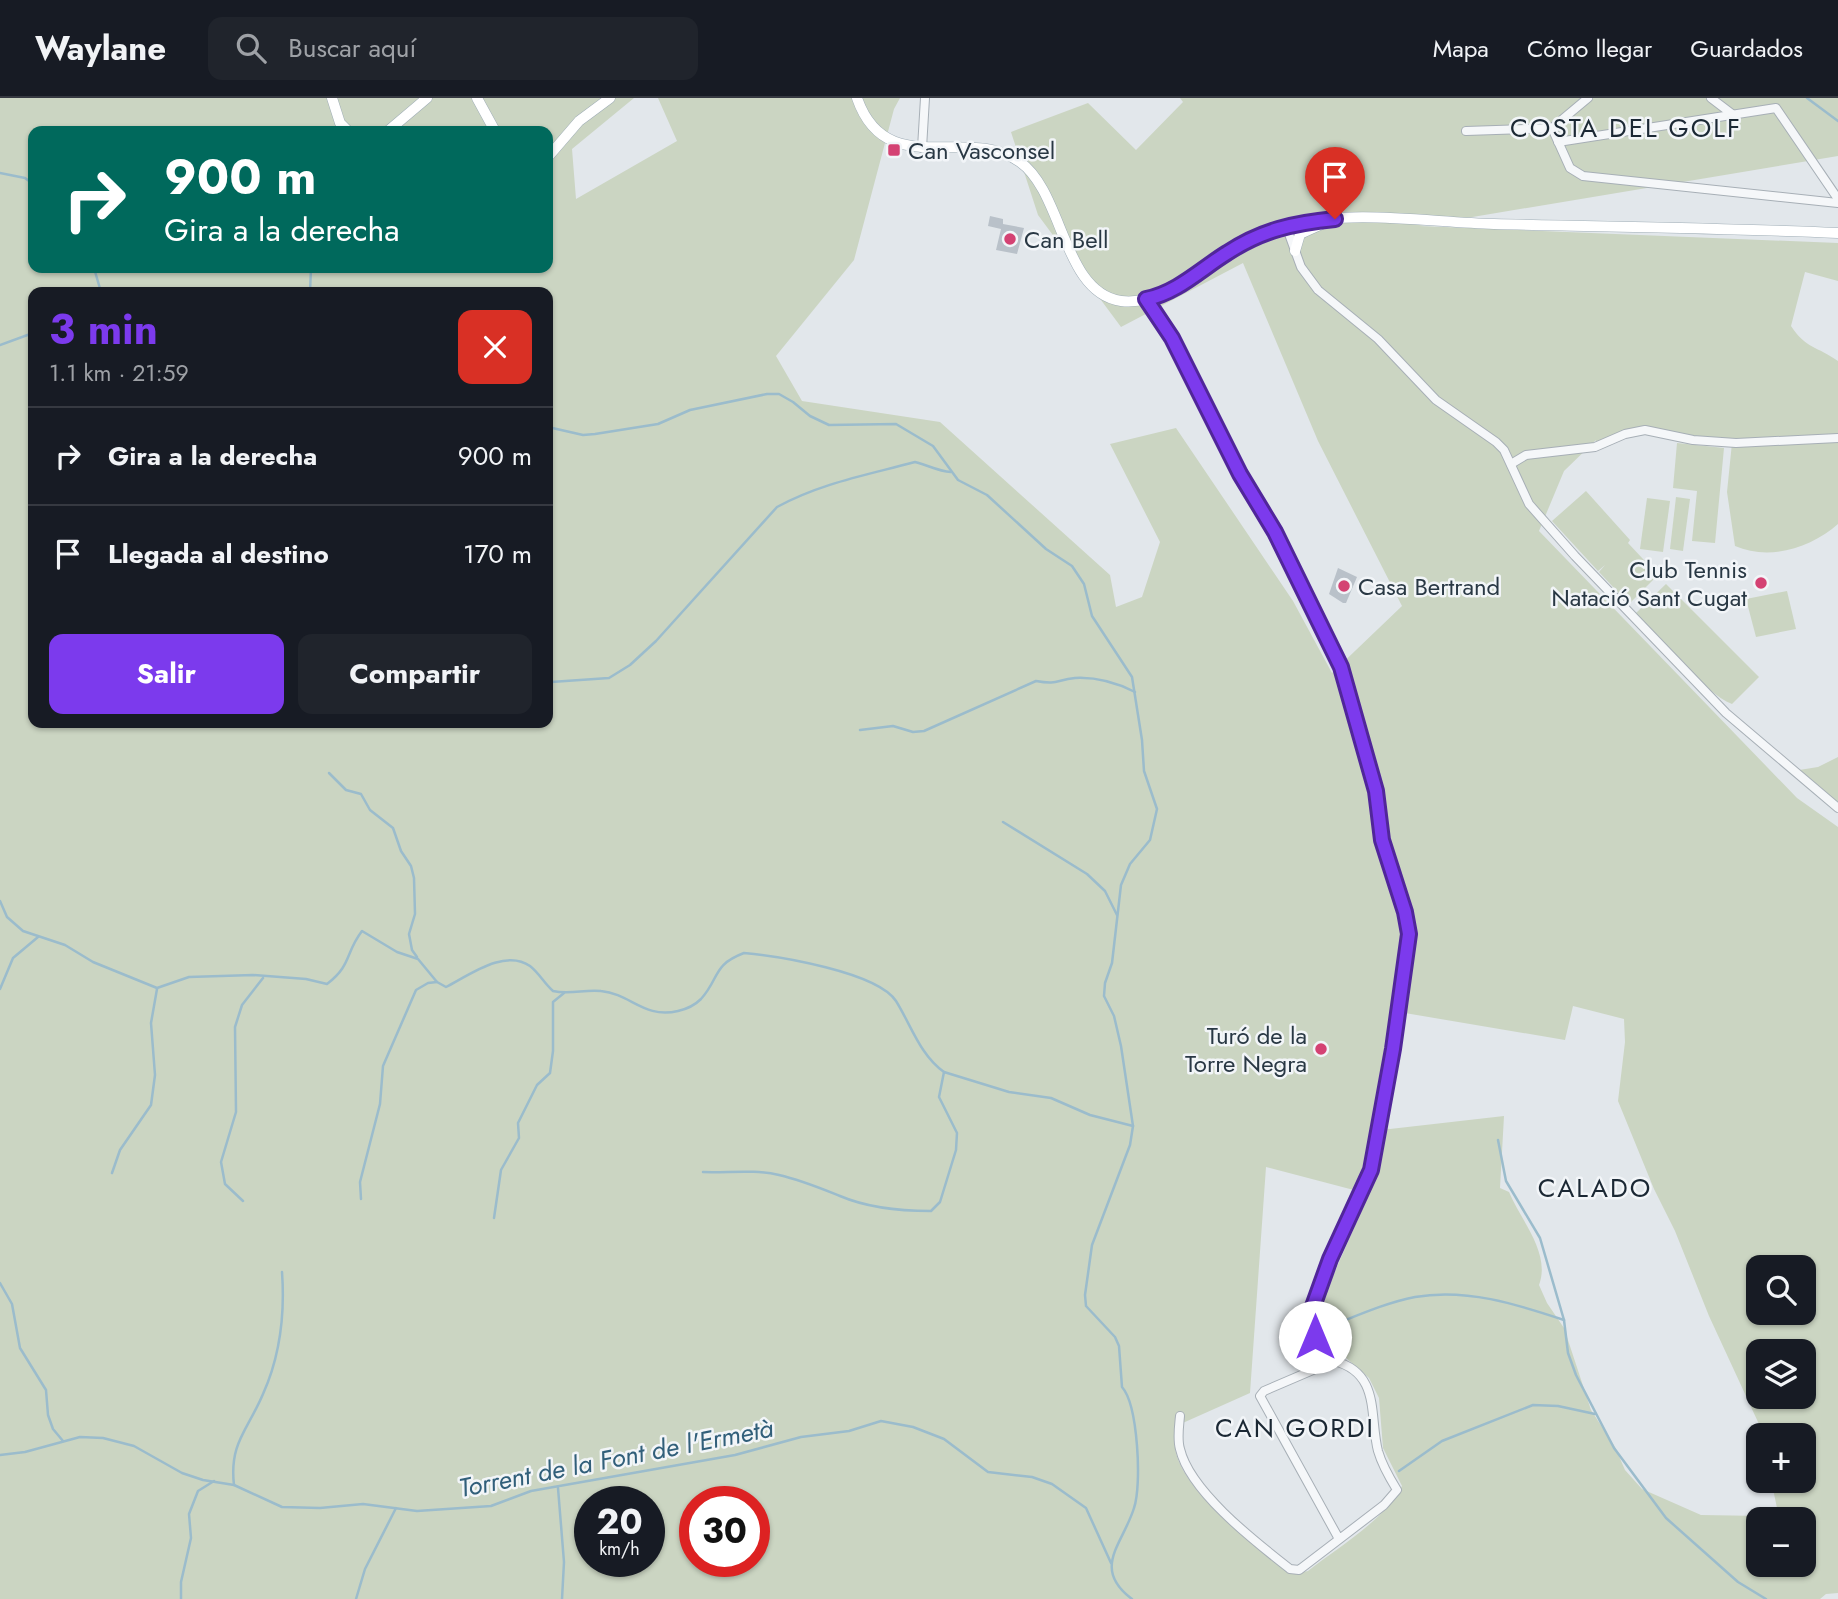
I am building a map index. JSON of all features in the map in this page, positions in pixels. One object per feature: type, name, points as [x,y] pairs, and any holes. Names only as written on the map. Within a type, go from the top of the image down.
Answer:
[{"type":"main road","points":[[332,98],[343,126]]},
{"type":"main road","points":[[394,126],[427,98]]},
{"type":"main road","points":[[477,98],[492,126]]},
{"type":"main road","points":[[553,152],[579,121],[610,98]]},
{"type":"main road","points":[[857,98],[871,123],[884,136],[903,146],[989,149],[1017,160],[1032,172],[1088,281],[1101,293],[1114,299],[1146,299],[1172,290],[1228,252],[1279,227],[1295,229],[1295,251]]},
{"type":"main road","points":[[1290,229],[1335,219],[1838,233]]},
{"type":"main road","points":[[1295,251],[1300,234],[1335,219]]},
{"type":"street","points":[[922,148],[925,98]]},
{"type":"street","points":[[1466,131],[1552,128],[1588,98]]},
{"type":"street","points":[[1711,98],[1732,114]]},
{"type":"street","points":[[1558,142],[1776,107],[1838,201]]},
{"type":"street","points":[[1552,128],[1570,168],[1583,176],[1838,201]]},
{"type":"street","points":[[1295,251],[1301,267],[1318,290],[1385,346],[1436,401],[1496,442],[1511,464],[1529,504],[1584,566],[1726,713],[1838,808]]},
{"type":"street","points":[[1146,299],[1172,338],[1240,474],[1275,532],[1341,667],[1376,791],[1382,840],[1409,934],[1393,1049],[1371,1170],[1330,1259],[1312,1309],[1315,1337],[1330,1362]]},
{"type":"street","points":[[1511,464],[1526,455],[1595,447],[1625,434],[1645,430],[1693,440],[1736,443],[1838,438]]},
{"type":"street","points":[[1180,1416],[1180,1451],[1206,1492],[1237,1525],[1290,1569],[1299,1570],[1384,1505],[1397,1490],[1378,1452],[1371,1396],[1365,1381],[1341,1362],[1330,1362],[1264,1391],[1260,1396],[1339,1539]]},
{"type":"green space","points":[[0,98],[634,98],[572,149],[576,199],[677,141],[658,98],[900,98],[894,109],[854,260],[776,356],[802,401],[940,422],[1110,575],[1116,607],[1142,597],[1160,542],[1110,444],[1176,428],[1293,601],[1332,673],[1402,606],[1318,441],[1243,263],[1121,327],[1038,215],[1011,132],[1088,103],[1136,150],[1183,102],[1180,98],[1838,98],[1838,156],[1419,226],[1838,243],[1838,281],[1805,272],[1791,326],[1807,343],[1838,361],[1838,524],[1815,540],[1789,550],[1762,552],[1735,546],[1727,492],[1732,443],[1645,430],[1595,447],[1596,440],[1564,471],[1539,531],[1797,798],[1838,827],[1838,1593],[1826,1594],[1820,1599],[0,1599]],"holes":[[[1573,1006],[1624,1019],[1625,1042],[1618,1101],[1746,1396],[1746,1339],[1816,1339],[1816,1409],[1752,1409],[1758,1423],[1816,1423],[1816,1493],[1774,1493],[1777,1507],[1816,1507],[1816,1577],[1746,1577],[1746,1516],[1701,1515],[1642,1489],[1625,1470],[1615,1447],[1591,1410],[1564,1328],[1547,1303],[1539,1285],[1541,1261],[1533,1237],[1509,1192],[1500,1188],[1504,1116],[1390,1129],[1373,1127],[1393,1011],[1565,1040]],[[1266,1167],[1369,1194],[1325,1294],[1320,1327],[1329,1343],[1369,1378],[1379,1398],[1383,1448],[1402,1486],[1385,1510],[1346,1543],[1308,1571],[1292,1574],[1242,1535],[1206,1500],[1180,1465],[1175,1448],[1176,1426],[1250,1393]]]},
{"type":"green space","points":[[1677,443],[1724,448],[1715,543],[1692,541],[1697,491],[1673,488]]},
{"type":"green space","points":[[1586,491],[1658,575],[1629,604],[1599,572],[1605,565],[1598,571],[1552,521]]},
{"type":"green space","points":[[1676,497],[1690,499],[1683,551],[1670,549]]},
{"type":"green space","points":[[1647,498],[1670,501],[1663,552],[1640,549]]},
{"type":"green space","points":[[1666,584],[1759,677],[1732,704],[1695,676],[1636,613]]},
{"type":"green space","points":[[1787,591],[1796,629],[1756,637],[1746,599]]},
{"type":"green space","points":[[1838,757],[1838,802],[1793,771],[1818,767]]},
{"type":"building","name":"Can Bell","points":[[990,216],[1003,219],[1003,224],[1024,228],[1017,254],[996,250],[1001,229],[988,226]]},
{"type":"building","name":"Casa Bertrand","points":[[1338,568],[1357,577],[1346,603],[1329,594]]},
{"type":"waterway","points":[[1807,98],[1838,121]]},
{"type":"waterway","points":[[0,173],[28,180]]},
{"type":"waterway","points":[[95,273],[100,287]]},
{"type":"waterway","points":[[310,287],[311,273]]},
{"type":"waterway","points":[[0,345],[28,335]]},
{"type":"waterway","points":[[553,428],[583,435],[658,424],[690,410],[767,394],[779,394],[810,416],[829,425],[896,424],[933,446],[958,480],[987,495],[1046,549],[1072,566],[1084,584],[1092,616],[1132,677],[1144,771],[1157,809],[1150,840],[1130,864],[1121,885],[1112,963],[1104,996],[1114,1016],[1121,1046],[1133,1126],[1130,1145],[1092,1245],[1085,1295],[1086,1306],[1115,1337],[1119,1346],[1122,1387],[1132,1410],[1135,1427],[1138,1464],[1136,1497],[1112,1566],[1113,1577],[1132,1599]]},
{"type":"waterway","points":[[553,682],[609,678],[630,665],[656,641],[777,507],[827,486],[915,462],[951,472]]},
{"type":"waterway","points":[[860,730],[893,726],[913,732],[924,731],[1036,681],[1090,678],[1135,692]]},
{"type":"waterway","points":[[329,773],[346,790],[361,794],[370,810],[393,828],[414,878],[415,914],[409,934],[412,950],[417,957]]},
{"type":"waterway","points":[[1003,822],[1087,874],[1105,891],[1117,915]]},
{"type":"waterway","points":[[0,901],[7,917],[23,931],[65,945],[93,962],[157,988],[189,977],[253,975],[306,979],[327,984],[345,965],[362,931],[397,952],[418,959],[437,982],[446,987],[498,962],[520,961],[530,966],[553,991],[612,993],[647,1009],[666,1013],[691,1007],[701,999],[721,967],[744,953],[802,962],[849,974],[885,991],[896,1001],[928,1057],[944,1072],[1009,1092],[1051,1098],[1090,1115],[1133,1126]]},
{"type":"waterway","points":[[0,989],[13,958],[38,937]]},
{"type":"waterway","points":[[243,1201],[225,1184],[221,1162],[236,1112],[235,1027],[242,1005],[263,978]]},
{"type":"waterway","points":[[361,1199],[360,1182],[380,1104],[383,1066],[416,990],[428,983],[437,982]]},
{"type":"waterway","points":[[112,1173],[120,1150],[151,1105],[155,1075],[151,1023],[157,989]]},
{"type":"waterway","points":[[494,1218],[501,1170],[519,1138],[518,1123],[537,1085],[550,1073],[553,1002],[564,993]]},
{"type":"waterway","points":[[703,1172],[769,1173],[873,1206],[931,1211],[940,1202],[956,1150],[957,1133],[939,1097],[944,1072]]},
{"type":"waterway","points":[[1498,1140],[1506,1181],[1540,1238],[1564,1320],[1568,1353],[1576,1375],[1614,1448],[1666,1518],[1738,1582],[1766,1599]]},
{"type":"waterway","points":[[234,1485],[234,1458],[237,1447],[274,1365],[282,1319],[282,1272]]},
{"type":"waterway","points":[[0,1283],[12,1304],[20,1348],[46,1390],[48,1415],[53,1429],[63,1441]]},
{"type":"waterway","points":[[1323,1329],[1392,1303],[1434,1295],[1491,1299],[1564,1320]]},
{"type":"waterway","points":[[1399,1471],[1442,1441],[1533,1405],[1558,1406],[1595,1414]]},
{"type":"waterway","name":"Torrent de la Font de l'Ermetà","points":[[0,1455],[25,1452],[80,1437],[103,1438],[134,1446],[182,1473],[234,1485],[282,1507],[320,1508],[363,1504],[417,1511],[491,1506],[531,1491],[735,1455],[801,1437],[849,1431],[881,1421],[913,1427],[944,1439],[988,1472],[1032,1477],[1052,1484],[1086,1508],[1111,1563]]},
{"type":"waterway","points":[[181,1599],[181,1582],[191,1538],[189,1514],[198,1491],[214,1481]]},
{"type":"waterway","points":[[558,1488],[564,1562],[562,1599]]},
{"type":"waterway","points":[[356,1599],[365,1569],[396,1508]]},
{"type":"place","name":"Can Vasconsel","points":[[894,150]]},
{"type":"place","name":"Can Bell","points":[[1010,239]]},
{"type":"place","name":"Club Tennis Natació Sant Cugat","points":[[1761,583]]},
{"type":"place","name":"Casa Bertrand","points":[[1344,586]]},
{"type":"place","name":"Turó de la Torre Negra","points":[[1321,1049]]},
{"type":"district","name":"COSTA DEL GOLF","points":[[1626,128]]},
{"type":"district","name":"CALADO","points":[[1595,1188]]},
{"type":"district","name":"CAN GORDI","points":[[1295,1428]]},
{"type":"route","points":[[1315,1337],[1311,1321],[1312,1309],[1330,1259],[1371,1170],[1393,1049],[1409,934],[1405,912],[1382,840],[1376,791],[1341,667],[1275,532],[1240,474],[1172,338],[1146,299],[1172,290],[1228,252],[1262,233],[1292,224],[1335,219]]}]
